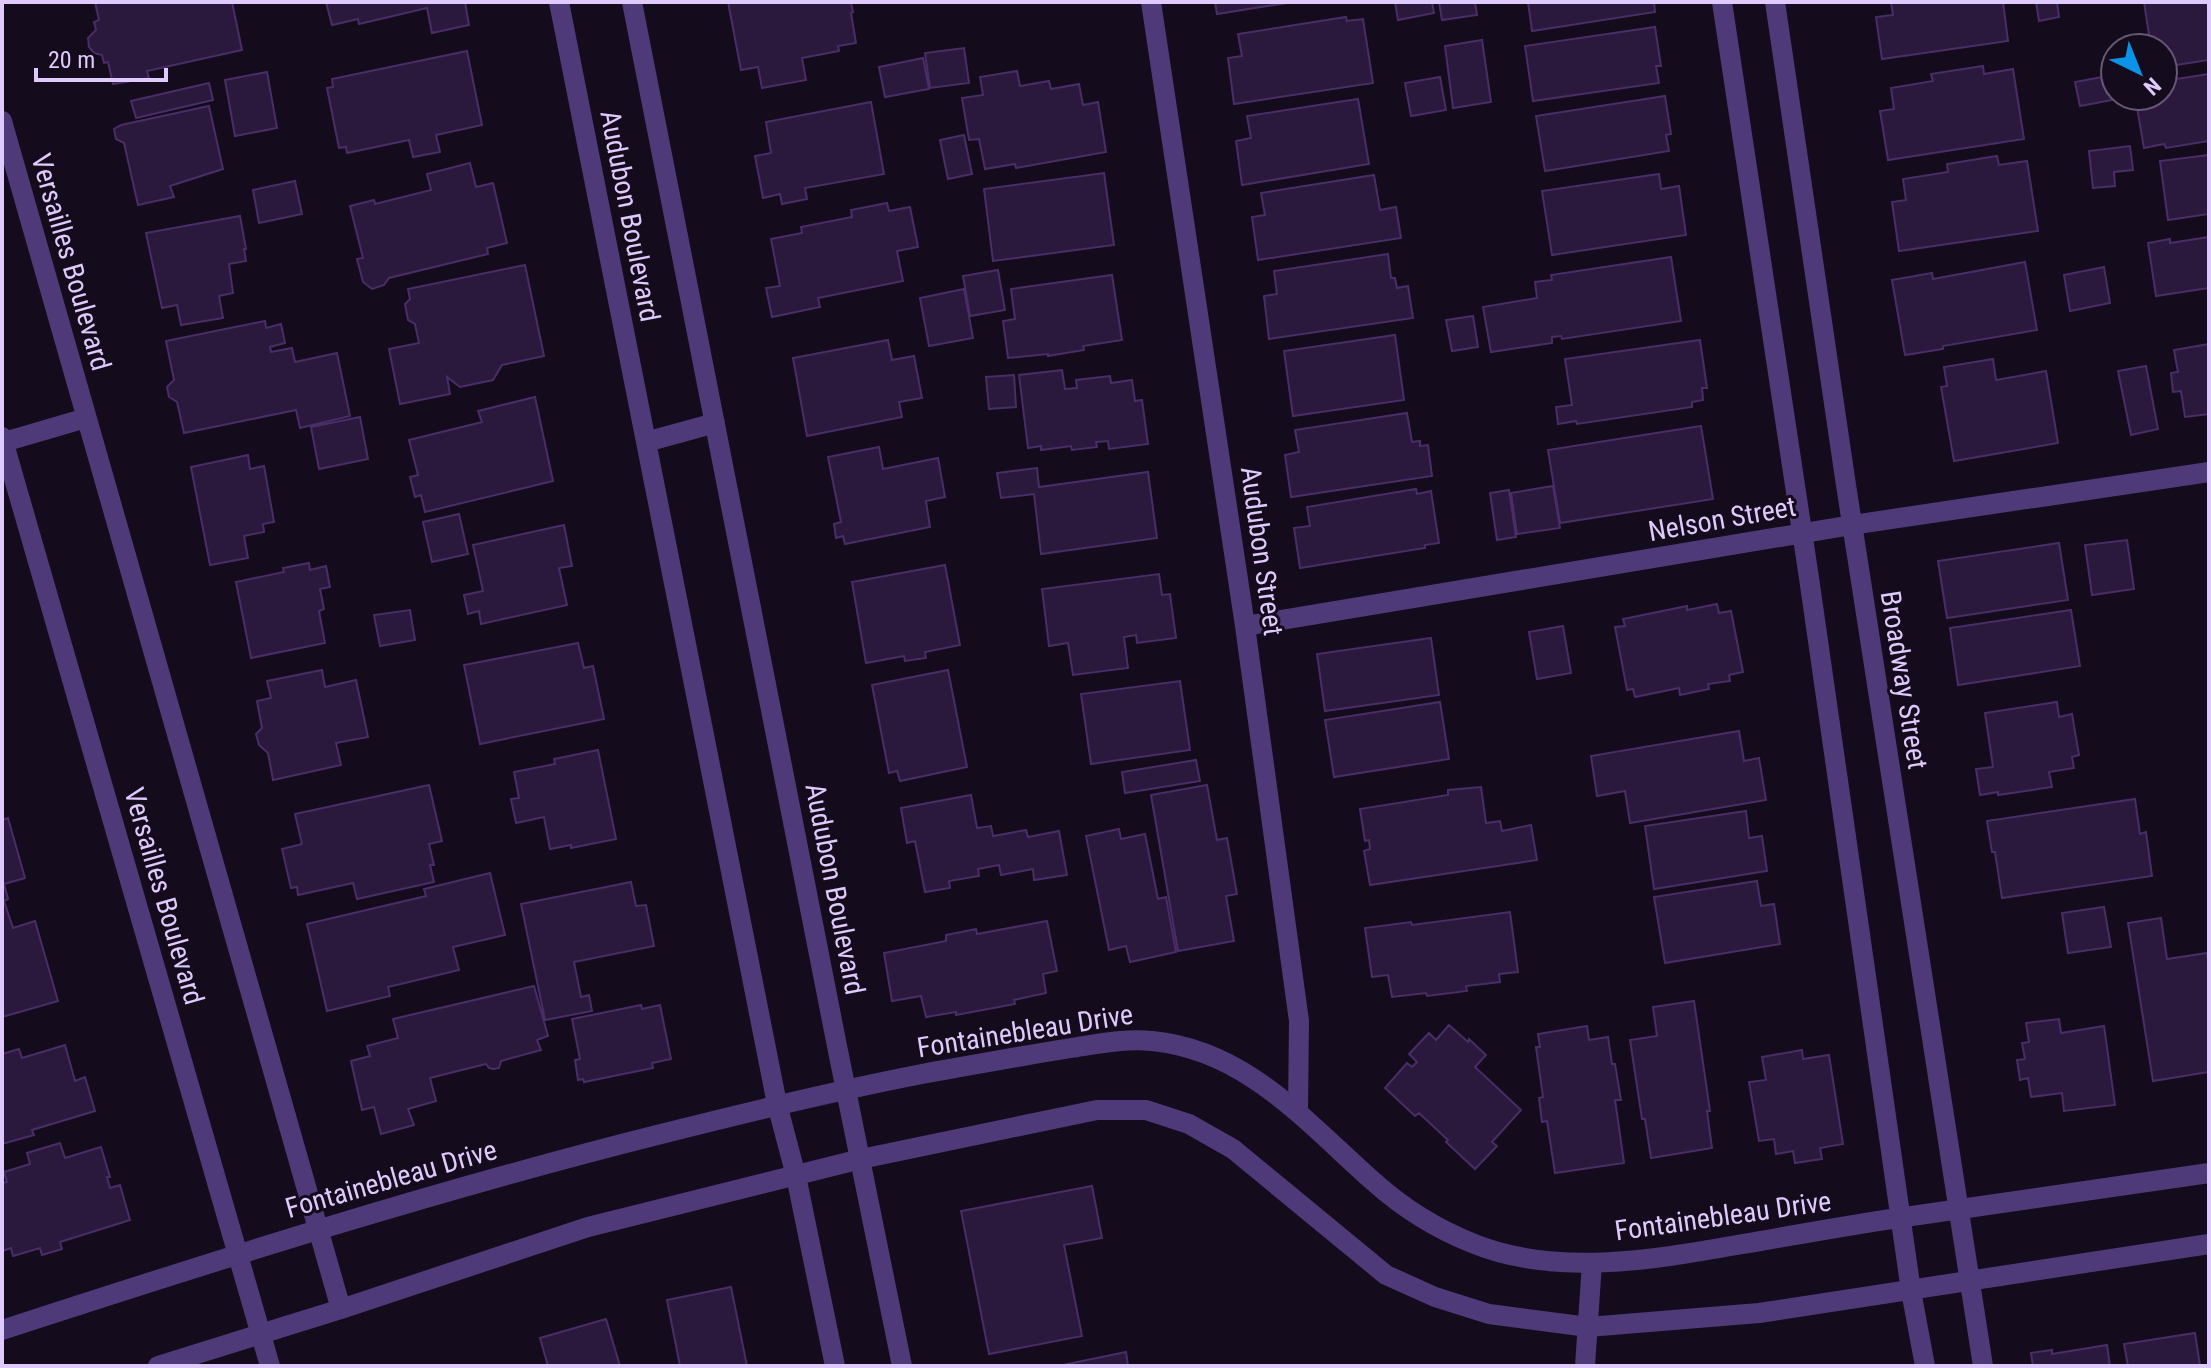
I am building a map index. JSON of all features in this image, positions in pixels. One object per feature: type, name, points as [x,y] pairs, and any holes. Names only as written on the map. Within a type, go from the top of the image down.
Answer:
[{"type":"street","name":"Audubon Boulevard","points":[[559,2],[777,1104],[796,1176],[835,1366]]},
{"type":"street","name":"Audubon Boulevard","points":[[632,2],[902,1366]]},
{"type":"street","name":"Audubon Street","points":[[1151,2],[1245,626],[1299,1021],[1298,1111]]},
{"type":"street","points":[[1722,2],[1911,1291],[1925,1366]]},
{"type":"street","name":"Broadway Street","points":[[1775,2],[1852,525],[1983,1366]]},
{"type":"street","name":"Versailles Boulevard","points":[[2,121],[341,1309]]},
{"type":"street","name":"Versailles Boulevard","points":[[86,418],[3,440],[270,1366]]},
{"type":"street","points":[[646,442],[715,423]]},
{"type":"street","name":"Nelson Street","points":[[1245,626],[1852,525],[2209,472]]},
{"type":"street","name":"Fontainebleau Drive","points":[[2,1330],[318,1229],[569,1157],[777,1104],[1020,1056],[1096,1044],[1147,1040],[1209,1054],[1248,1074],[1298,1111],[1378,1186],[1435,1226],[1478,1246],[1536,1260],[1592,1263],[1672,1257],[1901,1218],[2209,1173]]},
{"type":"street","points":[[158,1366],[588,1227],[861,1159],[1097,1110],[1146,1110],[1189,1124],[1233,1149],[1386,1275],[1435,1297],[1489,1314],[1588,1327],[1759,1313],[2209,1244]]},
{"type":"street","points":[[1585,1366],[1592,1263]]},
{"type":"building","points":[[95,2],[232,2],[242,50],[147,71],[149,78],[113,84],[108,62],[104,63],[102,55],[94,53],[89,47],[88,38],[96,30],[94,22],[99,20]]},
{"type":"building","points":[[326,2],[465,2],[469,25],[432,33],[427,8],[359,24],[358,19],[332,25]]},
{"type":"building","points":[[728,2],[851,2],[856,43],[838,46],[839,51],[802,58],[806,80],[762,88],[758,67],[741,70]]},
{"type":"building","points":[[1215,2],[1293,2],[1217,14]]},
{"type":"building","points":[[1395,2],[1432,2],[1434,13],[1398,20]]},
{"type":"building","points":[[1439,2],[1475,2],[1477,15],[1442,20]]},
{"type":"building","points":[[1528,2],[1654,2],[1655,12],[1532,31]]},
{"type":"building","points":[[1891,2],[2003,2],[2008,41],[1882,59],[1876,17],[1893,15]]},
{"type":"building","points":[[2036,2],[2057,2],[2059,17],[2039,21]]},
{"type":"building","points":[[2144,2],[2209,2],[2209,60],[2179,65],[2179,32],[2149,32]]},
{"type":"building","points":[[1346,17],[1347,21],[1363,19],[1373,83],[1234,104],[1228,58],[1242,56],[1238,34]]},
{"type":"building","points":[[1655,27],[1661,66],[1656,66],[1659,83],[1533,101],[1525,46]]},
{"type":"building","points":[[1482,40],[1491,102],[1453,108],[1445,46]]},
{"type":"building","points":[[964,48],[969,83],[930,88],[925,53]]},
{"type":"building","points":[[467,51],[482,125],[436,135],[440,152],[413,157],[409,140],[347,153],[346,147],[339,148],[327,88],[333,87],[332,79]]},
{"type":"building","points":[[923,58],[929,89],[885,97],[879,67]]},
{"type":"building","points":[[1983,66],[1984,74],[2013,69],[2024,139],[1888,160],[1880,111],[1894,109],[1891,88],[1933,81],[1931,74]]},
{"type":"building","points":[[1017,71],[1020,86],[1049,81],[1051,89],[1079,84],[1083,105],[1098,102],[1106,152],[1016,168],[1015,164],[985,169],[979,139],[969,140],[962,98],[983,95],[980,77]]},
{"type":"building","points":[[267,72],[277,128],[235,136],[225,80]]},
{"type":"building","points":[[2209,74],[2209,141],[2144,148],[2138,112],[2179,112],[2179,79]]},
{"type":"building","points":[[1440,77],[1446,110],[1411,116],[1405,83]]},
{"type":"building","points":[[2099,78],[2099,102],[2080,106],[2075,82]]},
{"type":"building","points":[[209,83],[213,100],[136,118],[131,101]]},
{"type":"building","points":[[1665,96],[1671,134],[1666,135],[1669,151],[1545,171],[1536,116]]},
{"type":"building","points":[[1358,99],[1369,164],[1242,185],[1236,141],[1251,138],[1247,116]]},
{"type":"building","points":[[871,102],[884,174],[805,188],[807,199],[782,204],[780,194],[763,198],[755,156],[771,153],[766,122]]},
{"type":"building","points":[[209,106],[223,169],[170,186],[174,197],[138,205],[124,143],[116,139],[114,129]]},
{"type":"building","points":[[964,135],[972,174],[948,179],[940,140]]},
{"type":"building","points":[[2130,146],[2133,170],[2114,172],[2115,186],[2093,188],[2089,151]]},
{"type":"building","points":[[2209,155],[2209,214],[2168,220],[2160,161]]},
{"type":"building","points":[[1997,156],[1999,165],[2027,161],[2038,231],[1899,251],[1892,202],[1906,200],[1903,179],[1948,172],[1947,164]]},
{"type":"building","points":[[470,163],[476,187],[493,183],[507,243],[487,248],[488,254],[389,278],[384,285],[372,289],[363,282],[357,259],[363,258],[350,206],[374,200],[375,204],[431,190],[427,174]]},
{"type":"building","points":[[1104,173],[1114,245],[993,261],[984,189]]},
{"type":"building","points":[[1659,174],[1661,189],[1679,186],[1686,235],[1552,255],[1542,191]]},
{"type":"building","points":[[1374,175],[1380,210],[1396,207],[1401,238],[1258,260],[1252,217],[1265,215],[1261,193]]},
{"type":"building","points":[[295,181],[302,214],[259,223],[253,190]]},
{"type":"building","points":[[887,203],[889,211],[910,207],[918,247],[897,251],[903,281],[818,298],[820,307],[772,317],[766,288],[780,286],[771,239],[802,233],[801,227],[852,217],[851,210]]},
{"type":"building","points":[[240,216],[246,261],[229,264],[233,293],[219,296],[223,318],[181,325],[177,305],[162,308],[146,233]]},
{"type":"building","points":[[2209,237],[2209,288],[2156,296],[2148,243]]},
{"type":"building","points":[[1388,254],[1391,278],[1395,278],[1397,288],[1408,286],[1413,318],[1269,339],[1264,296],[1277,294],[1274,271]]},
{"type":"building","points":[[1671,257],[1681,321],[1562,339],[1561,336],[1552,337],[1552,343],[1491,352],[1483,307],[1537,298],[1535,282],[1552,280],[1551,275]]},
{"type":"building","points":[[2025,262],[2037,330],[1905,355],[1892,280],[1932,273],[1933,279]]},
{"type":"building","points":[[525,265],[544,356],[502,365],[493,380],[460,387],[447,377],[450,394],[400,404],[389,349],[419,343],[415,324],[408,320],[405,304],[410,299],[408,289]]},
{"type":"building","points":[[2104,267],[2110,303],[2070,311],[2064,275]]},
{"type":"building","points":[[998,270],[1005,310],[970,316],[963,276]]},
{"type":"building","points":[[1112,275],[1122,340],[1048,356],[1008,358],[1003,321],[1015,319],[1011,289]]},
{"type":"building","points":[[964,289],[973,338],[929,346],[920,298]]},
{"type":"building","points":[[1473,316],[1478,347],[1452,351],[1446,320]]},
{"type":"building","points":[[265,321],[266,328],[281,324],[285,343],[270,347],[271,352],[292,348],[295,362],[337,353],[350,416],[300,428],[296,410],[184,433],[177,402],[169,397],[167,387],[174,380],[166,341]]},
{"type":"building","points":[[1395,335],[1404,400],[1293,416],[1284,351]]},
{"type":"building","points":[[888,340],[892,360],[914,356],[922,398],[899,402],[902,417],[807,436],[793,358]]},
{"type":"building","points":[[1700,340],[1707,388],[1702,388],[1703,400],[1692,402],[1692,407],[1558,424],[1556,407],[1572,405],[1565,359]]},
{"type":"building","points":[[2209,344],[2209,414],[2185,417],[2181,391],[2173,392],[2171,373],[2178,372],[2174,350]]},
{"type":"building","points":[[1993,359],[1996,380],[2046,371],[2058,443],[1954,461],[1941,387],[1947,386],[1944,367]]},
{"type":"building","points":[[2146,366],[2158,429],[2131,435],[2118,371]]},
{"type":"building","points":[[1062,370],[1065,389],[1077,388],[1076,380],[1110,376],[1111,383],[1132,380],[1135,401],[1142,400],[1148,444],[1109,449],[1108,441],[1096,442],[1097,447],[1072,450],[1071,446],[1041,450],[1041,446],[1028,448],[1019,375]]},
{"type":"building","points":[[1014,375],[1016,407],[989,409],[986,377]]},
{"type":"building","points":[[535,397],[553,481],[425,512],[421,495],[415,497],[410,477],[418,475],[409,440],[482,422],[478,411]]},
{"type":"building","points":[[1407,413],[1412,442],[1420,441],[1420,446],[1428,445],[1432,476],[1291,497],[1285,455],[1299,452],[1295,430]]},
{"type":"building","points":[[360,417],[368,459],[319,469],[311,427]]},
{"type":"building","points":[[1701,426],[1713,499],[1560,523],[1548,450]]},
{"type":"building","points":[[879,447],[883,469],[938,458],[945,497],[926,501],[930,527],[845,544],[843,536],[836,538],[834,524],[841,522],[828,457]]},
{"type":"building","points":[[248,455],[250,469],[264,466],[274,522],[263,524],[264,532],[244,536],[248,558],[210,565],[191,467]]},
{"type":"building","points":[[1037,468],[1039,487],[1148,472],[1157,538],[1041,554],[1034,494],[1001,498],[997,473]]},
{"type":"building","points":[[1553,486],[1560,528],[1517,534],[1511,493]]},
{"type":"building","points":[[1416,489],[1417,494],[1431,491],[1439,543],[1425,545],[1425,548],[1300,568],[1294,528],[1310,526],[1307,507]]},
{"type":"building","points":[[1509,490],[1516,537],[1497,540],[1490,493]]},
{"type":"building","points":[[459,514],[468,554],[432,562],[423,522]]},
{"type":"building","points":[[564,525],[572,566],[559,568],[567,605],[481,624],[479,611],[468,614],[464,595],[483,591],[473,545]]},
{"type":"building","points":[[2127,540],[2134,589],[2092,595],[2085,545]]},
{"type":"building","points":[[2059,543],[2068,600],[1947,618],[1938,561]]},
{"type":"building","points":[[309,563],[310,570],[326,566],[330,587],[320,589],[324,609],[319,611],[325,643],[251,658],[236,582],[284,572],[283,568]]},
{"type":"building","points":[[945,565],[960,645],[925,652],[926,658],[905,661],[904,656],[866,663],[852,582]]},
{"type":"building","points":[[1159,574],[1162,595],[1170,594],[1176,638],[1137,643],[1136,635],[1124,637],[1128,668],[1073,675],[1068,643],[1049,646],[1042,589]]},
{"type":"building","points":[[1717,604],[1719,613],[1731,611],[1743,672],[1729,675],[1730,681],[1708,684],[1709,689],[1680,695],[1679,688],[1635,697],[1633,689],[1627,690],[1615,627],[1625,626],[1623,619],[1687,606],[1687,610]]},
{"type":"building","points":[[410,610],[415,640],[380,646],[374,615]]},
{"type":"building","points":[[2071,610],[2080,666],[1958,685],[1950,628]]},
{"type":"building","points":[[1563,626],[1571,673],[1537,679],[1529,632]]},
{"type":"building","points":[[1431,638],[1439,695],[1325,711],[1317,654]]},
{"type":"building","points":[[578,643],[584,668],[593,666],[604,719],[480,744],[464,665]]},
{"type":"building","points":[[322,670],[325,687],[356,680],[368,737],[336,743],[341,765],[273,780],[268,753],[259,745],[256,734],[262,728],[257,701],[271,698],[267,681]]},
{"type":"building","points":[[948,670],[967,767],[900,781],[897,771],[889,773],[872,685]]},
{"type":"building","points":[[1180,681],[1190,750],[1091,764],[1081,694]]},
{"type":"building","points":[[1440,702],[1449,759],[1334,777],[1325,720]]},
{"type":"building","points":[[2057,702],[2059,717],[2072,714],[2079,755],[2072,757],[2074,768],[2049,772],[2052,787],[1980,795],[1976,769],[1993,767],[1985,713]]},
{"type":"building","points":[[1739,731],[1744,761],[1759,758],[1766,800],[1630,823],[1625,791],[1597,796],[1591,756]]},
{"type":"building","points":[[598,750],[616,839],[550,849],[544,817],[516,823],[511,799],[519,798],[514,772],[555,764],[554,759]]},
{"type":"building","points":[[1196,760],[1200,781],[1125,793],[1122,772]]},
{"type":"building","points":[[429,785],[442,841],[429,844],[434,882],[357,899],[353,883],[298,895],[297,887],[291,888],[282,849],[302,844],[295,814]]},
{"type":"building","points":[[1207,785],[1217,840],[1227,838],[1237,894],[1226,896],[1234,941],[1178,951],[1151,795]]},
{"type":"building","points":[[1481,787],[1486,823],[1500,821],[1502,831],[1531,825],[1537,860],[1370,885],[1364,851],[1370,849],[1369,840],[1365,841],[1360,809],[1448,795],[1448,790]]},
{"type":"building","points":[[971,795],[977,828],[991,826],[993,836],[1026,830],[1028,837],[1059,831],[1067,875],[1034,880],[1033,869],[1001,875],[999,865],[978,869],[979,876],[949,881],[950,888],[925,892],[915,841],[907,843],[901,808]]},
{"type":"building","points":[[2135,799],[2140,834],[2146,832],[2152,876],[2002,898],[1987,821]]},
{"type":"building","points":[[1746,811],[1749,838],[1762,836],[1767,871],[1654,889],[1645,826]]},
{"type":"building","points":[[8,818],[25,878],[4,884],[8,899],[4,901],[13,928],[35,921],[58,1001],[2,1017],[2,820]]},
{"type":"building","points":[[1119,829],[1121,839],[1145,834],[1158,899],[1166,897],[1176,952],[1130,962],[1126,946],[1109,950],[1086,836]]},
{"type":"building","points":[[490,873],[505,935],[453,947],[459,970],[388,987],[390,996],[327,1011],[307,924],[426,896],[424,889]]},
{"type":"building","points":[[1757,881],[1761,906],[1774,904],[1780,944],[1665,963],[1654,897]]},
{"type":"building","points":[[631,882],[636,906],[646,905],[654,946],[574,962],[581,997],[589,995],[592,1011],[545,1020],[521,904]]},
{"type":"building","points":[[2104,907],[2111,947],[2068,953],[2062,913]]},
{"type":"building","points":[[1510,912],[1518,972],[1499,974],[1500,982],[1466,986],[1467,991],[1392,997],[1388,975],[1372,977],[1365,928]]},
{"type":"building","points":[[2161,918],[2167,959],[2207,953],[2209,1072],[2153,1081],[2128,923]]},
{"type":"building","points":[[1047,921],[1057,971],[1043,974],[1046,993],[1014,1000],[1015,1004],[926,1017],[921,996],[892,1001],[884,953],[946,941],[946,935],[976,929],[977,934]]},
{"type":"building","points":[[534,986],[548,1036],[537,1040],[541,1050],[501,1061],[499,1068],[489,1068],[486,1064],[430,1078],[436,1101],[408,1109],[414,1125],[381,1134],[374,1107],[362,1110],[351,1061],[370,1056],[367,1046],[398,1038],[393,1019]]},
{"type":"building","points":[[1694,1001],[1710,1111],[1707,1111],[1712,1148],[1651,1158],[1630,1040],[1657,1036],[1653,1007]]},
{"type":"building","points":[[641,1005],[642,1009],[660,1005],[671,1059],[652,1063],[653,1068],[584,1082],[583,1079],[578,1080],[575,1060],[580,1059],[572,1019]]},
{"type":"building","points":[[2059,1019],[2061,1033],[2104,1026],[2115,1105],[2064,1111],[2062,1093],[2031,1097],[2028,1078],[2020,1080],[2017,1060],[2025,1059],[2022,1043],[2029,1042],[2026,1023]]},
{"type":"building","points":[[1449,1025],[1486,1055],[1475,1067],[1521,1110],[1492,1142],[1497,1146],[1475,1169],[1419,1113],[1415,1116],[1385,1088],[1407,1063],[1412,1067],[1417,1062],[1409,1054],[1429,1033],[1436,1040]]},
{"type":"building","points":[[1587,1026],[1589,1040],[1608,1037],[1621,1100],[1615,1100],[1624,1163],[1555,1173],[1547,1121],[1542,1122],[1539,1098],[1543,1097],[1536,1047],[1540,1047],[1538,1034]]},
{"type":"building","points":[[65,1045],[75,1081],[85,1077],[95,1111],[32,1130],[34,1135],[2,1144],[2,1054],[19,1049],[22,1058]]},
{"type":"building","points":[[1802,1050],[1803,1059],[1829,1055],[1843,1144],[1820,1148],[1822,1159],[1795,1163],[1793,1151],[1776,1154],[1774,1139],[1759,1141],[1749,1082],[1766,1080],[1762,1057]]},
{"type":"building","points":[[60,1143],[65,1158],[101,1147],[110,1188],[120,1185],[130,1220],[60,1242],[62,1249],[42,1255],[40,1248],[13,1256],[11,1248],[2,1251],[2,1183],[7,1182],[4,1172],[30,1164],[27,1153]]},
{"type":"building","points":[[1092,1186],[1102,1238],[1064,1245],[1082,1336],[989,1354],[961,1211]]},
{"type":"building","points":[[731,1287],[747,1366],[680,1366],[667,1300]]},
{"type":"building","points":[[606,1319],[620,1366],[548,1366],[540,1338]]},
{"type":"building","points":[[2195,1333],[2200,1366],[2128,1366],[2124,1344]]},
{"type":"building","points":[[2107,1345],[2110,1366],[2033,1366],[2031,1353],[2052,1350],[2052,1354]]},
{"type":"building","points":[[1126,1352],[1128,1366],[1058,1366]]}]
